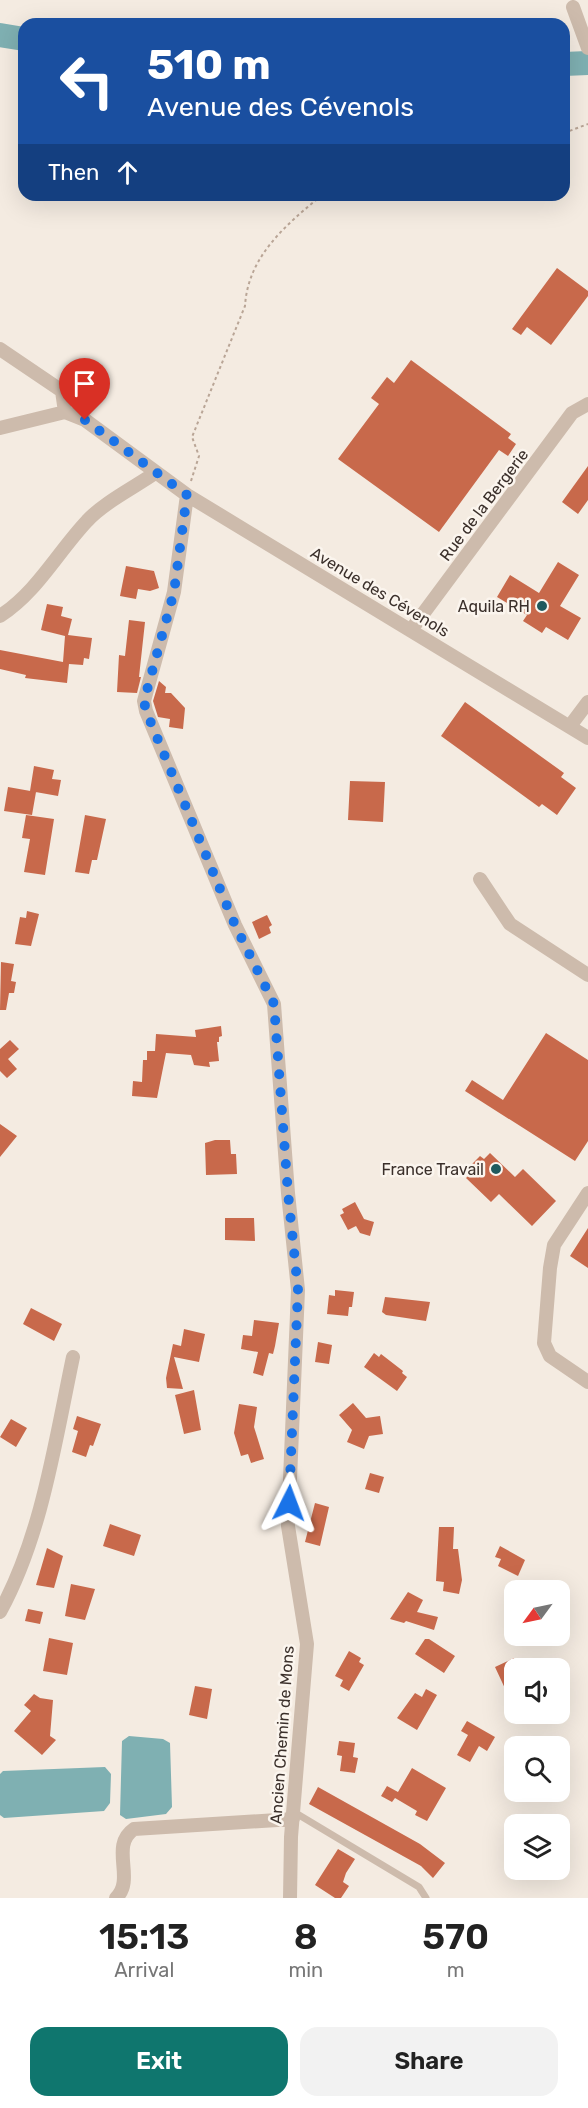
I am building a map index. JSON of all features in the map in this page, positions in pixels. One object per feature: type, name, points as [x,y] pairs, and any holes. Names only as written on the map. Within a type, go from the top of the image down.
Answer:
[{"type":"street","points":[[573,7],[588,48]]},
{"type":"street","points":[[0,349],[62,391],[65,412],[0,428]]},
{"type":"street","name":"Rue de la Bergerie","points":[[411,630],[572,413],[588,404]]},
{"type":"street","name":"Avenue des Cévenols","points":[[65,412],[85,420],[187,495],[588,738]]},
{"type":"street","points":[[0,616],[16,606],[54,564],[88,520],[155,473]]},
{"type":"street","name":"Ancien Chemin de Mons","points":[[187,495],[174,592],[144,701],[146,711],[235,925],[274,1004],[288,1193],[298,1290],[288,1526],[307,1644],[293,1815],[290,1898]]},
{"type":"street","points":[[570,726],[588,702]]},
{"type":"street","points":[[480,879],[510,924],[588,975]]},
{"type":"street","points":[[588,1193],[554,1245],[544,1342],[550,1356],[588,1382]]},
{"type":"street","points":[[0,1612],[18,1579],[47,1478],[73,1357]]},
{"type":"street","points":[[116,1898],[123,1892],[124,1885],[122,1844],[128,1833],[134,1830],[293,1815]]},
{"type":"lane","points":[[293,1815],[419,1887],[426,1898]]},
{"type":"path","points":[[570,131],[588,124]]},
{"type":"path","points":[[187,495],[199,456],[192,437],[245,306],[246,284],[263,254],[289,223],[315,201]]},
{"type":"water","points":[[129,1736],[163,1739],[170,1743],[172,1807],[166,1814],[126,1819],[120,1815],[122,1741]]},
{"type":"water","points":[[105,1767],[111,1774],[110,1803],[104,1811],[4,1818],[0,1815],[0,1774],[3,1771]]},
{"type":"building","points":[[557,268],[588,291],[588,296],[551,345],[527,327],[521,335],[512,329]]},
{"type":"building","points":[[411,360],[511,434],[508,438],[516,444],[508,456],[499,450],[439,532],[338,459],[379,404],[371,398],[387,377],[394,383]]},
{"type":"building","points":[[588,466],[588,500],[578,514],[562,502]]},
{"type":"building","points":[[558,562],[579,575],[560,606],[581,618],[568,640],[546,627],[542,633],[523,621],[527,615],[497,597],[510,575],[539,593]]},
{"type":"building","points":[[126,566],[154,571],[159,588],[150,591],[138,589],[136,599],[120,596]]},
{"type":"building","points":[[47,604],[63,607],[61,616],[72,619],[68,635],[92,638],[89,659],[84,658],[83,665],[69,664],[67,683],[25,678],[26,675],[0,669],[0,650],[63,662],[65,636],[41,630]]},
{"type":"building","points":[[129,620],[145,622],[139,677],[141,677],[137,693],[117,692],[119,655],[125,656]]},
{"type":"building","points":[[159,681],[166,687],[165,693],[171,693],[185,708],[183,729],[169,727],[170,719],[158,717],[153,701]]},
{"type":"building","points":[[465,702],[564,773],[561,777],[576,788],[557,815],[542,804],[539,807],[441,736]]},
{"type":"building","points":[[34,766],[54,770],[52,779],[61,780],[58,796],[30,791]]},
{"type":"building","points":[[350,781],[385,782],[383,822],[348,820]]},
{"type":"building","points":[[8,787],[36,792],[32,815],[4,811]]},
{"type":"building","points":[[26,815],[54,819],[45,875],[24,872],[30,839],[22,838]]},
{"type":"building","points":[[85,815],[106,819],[97,860],[92,860],[89,874],[75,872]]},
{"type":"building","points":[[27,911],[39,914],[31,946],[15,944],[20,917],[26,918]]},
{"type":"building","points":[[267,915],[272,925],[269,927],[271,933],[259,939],[252,922]]},
{"type":"building","points":[[1,962],[14,964],[11,981],[16,982],[14,993],[9,993],[6,1010],[0,1010]]},
{"type":"building","points":[[221,1026],[222,1036],[217,1042],[219,1061],[209,1062],[210,1067],[194,1065],[191,1055],[166,1053],[157,1098],[132,1096],[133,1081],[142,1082],[143,1060],[147,1060],[147,1051],[155,1051],[156,1034],[196,1037],[195,1030]]},
{"type":"building","points":[[546,1033],[588,1060],[588,1141],[575,1161],[465,1091],[472,1080],[503,1100]]},
{"type":"building","points":[[10,1040],[19,1049],[8,1059],[17,1069],[7,1078],[0,1071],[0,1049]]},
{"type":"building","points":[[0,1124],[17,1136],[0,1157]]},
{"type":"building","points":[[230,1140],[231,1154],[236,1154],[237,1174],[206,1175],[205,1143]]},
{"type":"building","points":[[490,1153],[515,1177],[523,1169],[556,1201],[532,1226],[499,1194],[491,1202],[466,1178],[472,1172],[468,1168],[480,1156],[484,1159]]},
{"type":"building","points":[[355,1202],[364,1219],[374,1222],[370,1236],[360,1233],[356,1226],[348,1230],[340,1215],[344,1213],[342,1209]]},
{"type":"building","points":[[225,1218],[254,1218],[255,1241],[225,1240]]},
{"type":"building","points":[[588,1228],[588,1268],[570,1256]]},
{"type":"building","points":[[335,1290],[354,1292],[348,1316],[327,1314],[329,1295],[335,1296]]},
{"type":"building","points":[[385,1297],[430,1302],[426,1321],[386,1315],[382,1312]]},
{"type":"building","points":[[31,1308],[62,1324],[54,1341],[23,1324]]},
{"type":"building","points":[[254,1320],[279,1323],[273,1354],[269,1353],[263,1376],[253,1373],[258,1352],[241,1349],[243,1335],[252,1336]]},
{"type":"building","points":[[184,1329],[205,1334],[199,1362],[174,1357],[183,1389],[167,1388],[166,1378],[173,1344],[181,1346]]},
{"type":"building","points":[[318,1342],[332,1345],[329,1364],[315,1362]]},
{"type":"building","points":[[374,1353],[379,1357],[381,1354],[403,1371],[402,1373],[407,1377],[397,1391],[364,1367]]},
{"type":"building","points":[[194,1390],[201,1430],[184,1434],[175,1395]]},
{"type":"building","points":[[353,1403],[366,1418],[380,1416],[383,1434],[369,1436],[364,1449],[347,1442],[352,1430],[339,1415]]},
{"type":"building","points":[[239,1404],[257,1407],[254,1427],[264,1459],[251,1463],[248,1454],[241,1456],[234,1433]]},
{"type":"building","points":[[77,1416],[101,1424],[93,1446],[90,1445],[86,1457],[72,1452],[78,1431],[73,1429]]},
{"type":"building","points":[[11,1419],[27,1428],[16,1447],[0,1437]]},
{"type":"building","points":[[370,1473],[384,1477],[379,1493],[365,1489]]},
{"type":"building","points":[[315,1503],[329,1507],[320,1546],[305,1542]]},
{"type":"building","points":[[110,1524],[141,1535],[134,1556],[103,1546]]},
{"type":"building","points":[[439,1527],[454,1527],[453,1549],[458,1549],[462,1580],[459,1594],[443,1591],[444,1582],[436,1581]]},
{"type":"building","points":[[500,1546],[525,1560],[518,1576],[498,1566],[501,1559],[495,1557]]},
{"type":"building","points":[[47,1548],[63,1556],[54,1588],[36,1585]]},
{"type":"building","points":[[71,1584],[95,1589],[85,1620],[65,1616]]},
{"type":"building","points":[[408,1592],[423,1600],[417,1612],[438,1617],[434,1630],[406,1621],[404,1623],[390,1619]]},
{"type":"building","points":[[28,1609],[43,1612],[40,1624],[25,1621]]},
{"type":"building","points":[[49,1638],[73,1643],[67,1675],[43,1671]]},
{"type":"building","points":[[425,1639],[429,1639],[455,1656],[444,1673],[415,1654]]},
{"type":"building","points":[[349,1651],[361,1658],[359,1662],[364,1665],[349,1691],[340,1686],[343,1680],[335,1676]]},
{"type":"building","points":[[504,1663],[504,1686],[495,1667]]},
{"type":"building","points":[[195,1686],[212,1689],[207,1719],[189,1715]]},
{"type":"building","points":[[426,1689],[437,1695],[417,1730],[397,1718],[415,1693],[422,1697]]},
{"type":"building","points":[[34,1694],[40,1698],[53,1700],[50,1736],[56,1740],[42,1755],[14,1731],[31,1711],[24,1705]]},
{"type":"building","points":[[467,1721],[495,1737],[487,1751],[479,1746],[470,1762],[457,1755],[468,1735],[461,1731]]},
{"type":"building","points":[[339,1741],[355,1743],[353,1757],[358,1758],[355,1773],[340,1771],[342,1756],[337,1755]]},
{"type":"building","points":[[412,1768],[446,1788],[427,1821],[415,1815],[417,1811],[395,1798],[392,1802],[381,1796],[387,1786],[398,1792]]},
{"type":"building","points":[[318,1787],[420,1844],[445,1863],[433,1878],[421,1866],[309,1804]]},
{"type":"building","points":[[338,1849],[355,1859],[343,1882],[349,1886],[341,1898],[335,1898],[315,1885]]},
{"type":"waterway","points":[[0,35],[18,38]]},
{"type":"waterway","points":[[570,64],[588,63]]},
{"type":"place","name":"Aquila RH","points":[[542,606]]},
{"type":"place","name":"France Travail","points":[[496,1169]]},
{"type":"route","points":[[85,420],[187,495],[182,548],[174,592],[146,684],[144,701],[146,711],[235,925],[274,1004],[288,1193],[298,1290],[289,1503]]}]
